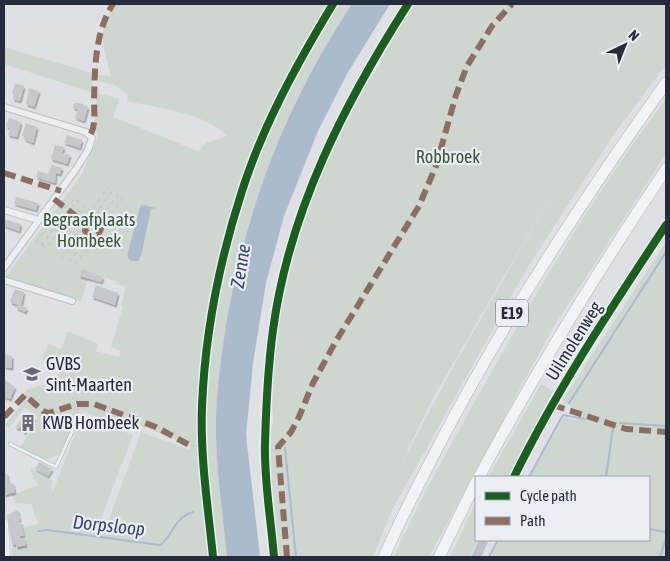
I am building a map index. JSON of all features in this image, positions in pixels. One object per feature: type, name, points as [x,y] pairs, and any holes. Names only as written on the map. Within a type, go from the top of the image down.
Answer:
[{"type":"highway","name":"E19","points":[[384,557],[397,526],[455,414],[516,306],[602,172],[666,83]]},
{"type":"highway","points":[[480,476],[526,390],[594,276],[666,168]]},
{"type":"highway","points":[[439,557],[475,484]]},
{"type":"main road","name":"Uilmolenweg","points":[[515,476],[593,336],[666,225]]},
{"type":"main road","points":[[476,557],[484,541]]},
{"type":"street","points":[[4,107],[91,134],[92,138],[91,145],[83,160],[4,268]]},
{"type":"street","points":[[4,210],[38,220]]},
{"type":"street","points":[[4,280],[72,301]]},
{"type":"street","points":[[4,523],[6,557]]},
{"type":"lane","points":[[10,444],[56,467],[80,414]]},
{"type":"path","points":[[91,211],[108,187]]},
{"type":"path","points":[[71,203],[92,221],[114,189]]},
{"type":"path","points":[[97,223],[120,192]]},
{"type":"path","points":[[101,227],[125,196]]},
{"type":"path","points":[[64,208],[75,199],[95,214]]},
{"type":"path","points":[[60,215],[82,232]]},
{"type":"path","points":[[53,220],[37,241],[47,248],[59,232]]},
{"type":"path","points":[[42,245],[58,223],[78,238]]},
{"type":"path","points":[[54,228],[73,243]]},
{"type":"path","points":[[61,259],[85,230]]},
{"type":"path","points":[[69,262],[89,235]]},
{"type":"path","points":[[75,265],[92,243],[93,236]]},
{"type":"path","points":[[191,446],[202,443],[203,456]]},
{"type":"green space","name":"Begraafplaats Hombeek","points":[[115,4],[352,4],[308,78],[289,116],[259,194],[236,276],[223,348],[217,392],[216,421],[218,466],[227,557],[12,557],[12,548],[27,546],[24,527],[38,524],[31,504],[15,503],[12,495],[39,485],[33,478],[30,467],[53,481],[51,486],[53,491],[82,416],[133,435],[100,521],[107,524],[141,432],[191,450],[189,445],[138,425],[137,431],[79,410],[60,454],[45,460],[20,448],[38,418],[25,407],[9,428],[4,426],[23,403],[26,390],[55,381],[62,366],[42,359],[48,344],[61,349],[68,331],[98,344],[96,351],[119,357],[121,351],[111,347],[123,306],[121,305],[126,287],[115,283],[119,282],[87,272],[86,279],[88,280],[81,302],[4,279],[82,174],[97,139],[97,133],[94,131],[97,93],[120,99],[113,117],[198,151],[206,143],[227,136],[217,128],[193,116],[127,101],[128,94],[114,85],[99,81],[98,75],[111,76],[104,47],[103,31]]},
{"type":"green space","name":"Robbroek","points":[[412,4],[666,4],[666,65],[614,134],[526,270],[393,508],[373,557],[278,557],[267,437],[272,428],[273,419],[270,401],[278,323],[292,261],[316,186],[338,134],[363,84],[371,78],[381,63],[381,53]],"holes":[[[557,186],[456,362],[399,468],[434,396]]]},
{"type":"green space","points":[[4,47],[92,73],[94,93],[4,64]]},
{"type":"green space","points":[[666,99],[666,154],[553,328],[429,557],[394,557],[413,516],[445,456],[544,282],[590,207]]},
{"type":"green space","points":[[666,242],[666,557],[491,557],[499,541],[650,541],[650,476],[531,476],[564,417],[577,420],[579,409],[573,408],[552,393],[509,476],[489,476],[541,384],[564,398]]},
{"type":"green space","points":[[475,504],[475,541],[478,541],[470,557],[450,557]]},
{"type":"water","name":"Zenne","points":[[352,4],[390,4],[347,74],[318,131],[284,216],[266,283],[253,363],[246,435],[260,557],[227,557],[218,466],[216,421],[217,392],[227,319],[236,276],[259,194],[289,116],[308,78]]},
{"type":"water","points":[[142,205],[156,208],[151,209],[141,256],[138,261],[131,261],[127,256]]},
{"type":"building","points":[[15,83],[24,86],[20,101],[13,99],[14,95],[12,94]]},
{"type":"building","points":[[29,88],[39,91],[34,107],[26,104]]},
{"type":"building","points":[[74,103],[80,103],[88,107],[84,121],[75,118],[78,109],[73,108]]},
{"type":"building","points":[[9,118],[21,122],[17,137],[8,135],[10,128],[6,127]]},
{"type":"building","points":[[26,123],[37,127],[33,143],[22,136]]},
{"type":"building","points":[[67,135],[82,140],[80,148],[64,143]]},
{"type":"building","points":[[55,145],[64,147],[62,153],[70,155],[67,164],[51,159]]},
{"type":"building","points":[[52,165],[62,168],[60,174],[56,173],[55,183],[36,177],[38,171],[48,174]]},
{"type":"building","points":[[16,197],[38,203],[36,210],[14,204]]},
{"type":"building","points":[[4,219],[21,224],[19,231],[4,226]]},
{"type":"building","points":[[82,269],[103,277],[101,282],[79,276]]},
{"type":"building","points":[[96,285],[118,293],[115,305],[92,297]]},
{"type":"building","points":[[15,289],[24,292],[21,306],[27,308],[25,312],[16,308],[18,305],[10,302]]},
{"type":"building","points":[[4,354],[12,356],[12,368],[4,367]]},
{"type":"building","points":[[4,379],[15,387],[10,399],[4,397]]},
{"type":"building","name":"KWB Hombeek","points":[[25,414],[35,418],[24,433],[21,428],[26,418],[19,429],[15,427]]},
{"type":"building","points":[[39,462],[52,469],[48,476],[35,469]]},
{"type":"building","points":[[7,473],[9,484],[13,483],[15,492],[4,495],[4,474]]},
{"type":"building","points":[[18,510],[20,520],[17,522],[21,522],[24,536],[20,536],[20,539],[24,538],[26,545],[16,547],[16,544],[12,545],[7,515]]},
{"type":"waterway","points":[[569,403],[666,252]]},
{"type":"waterway","points":[[530,476],[563,415],[585,419]]},
{"type":"waterway","points":[[620,423],[666,426]]},
{"type":"waterway","points":[[606,476],[613,428]]},
{"type":"waterway","points":[[285,448],[296,557]]},
{"type":"waterway","name":"Dorpsloop","points":[[38,531],[47,530],[160,545],[165,541],[177,522],[193,512]]},
{"type":"waterway","points":[[650,529],[666,532]]},
{"type":"waterway","points":[[660,557],[666,538]]},
{"type":"waterway","points":[[489,557],[497,541]]},
{"type":"marked path","points":[[91,134],[94,122],[95,75],[99,38],[113,4]]},
{"type":"marked path","points":[[287,557],[278,447],[291,432],[313,383],[336,341],[419,206],[436,166],[456,95],[467,66],[492,26],[512,4]]},
{"type":"marked path","points":[[4,173],[61,191]]},
{"type":"marked path","points":[[54,199],[86,224],[94,222],[101,229],[99,233],[92,236],[85,231],[86,224]]},
{"type":"marked path","points":[[4,417],[25,395],[43,411],[49,413],[77,404],[94,404],[156,427],[191,446]]},
{"type":"marked path","points":[[553,405],[626,429],[666,432]]},
{"type":"cycle path","points":[[213,557],[203,463],[202,406],[206,352],[220,270],[242,191],[260,142],[294,71],[333,4]]},
{"type":"cycle path","points":[[274,557],[265,444],[270,358],[281,286],[292,243],[322,160],[362,80],[408,4]]},
{"type":"cycle path","points":[[515,476],[567,380],[666,225]]},
{"type":"place","name":"GVBS Sint-Maarten","points":[[32,374]]},
{"type":"place","name":"KWB Hombeek","points":[[28,423]]}]
